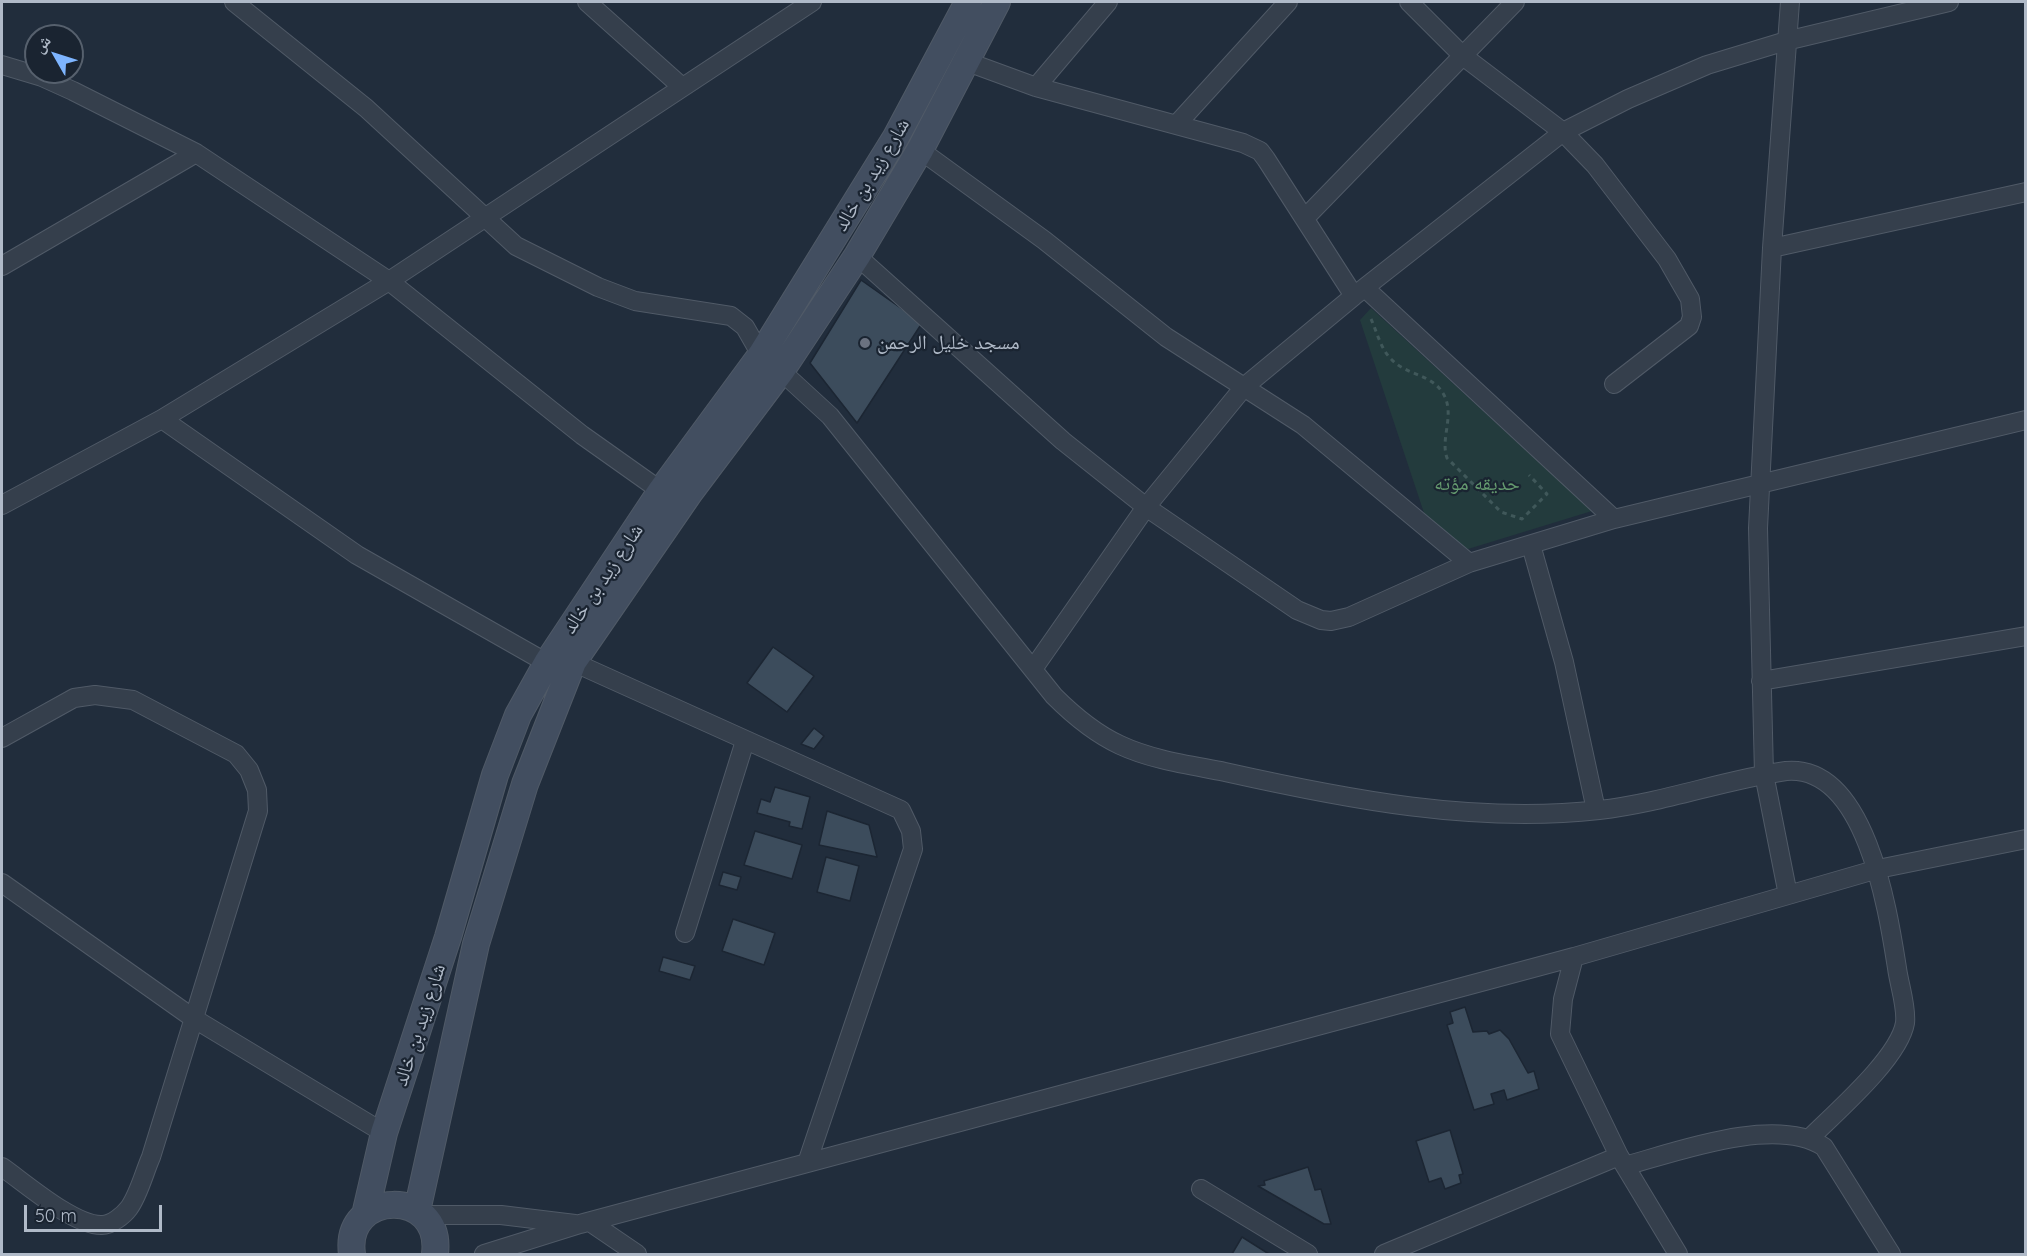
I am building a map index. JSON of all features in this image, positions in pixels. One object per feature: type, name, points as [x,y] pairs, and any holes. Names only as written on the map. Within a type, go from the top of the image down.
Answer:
[{"type":"main road","name":"شارع زيد بن خالد","points":[[352,1254],[353,1234],[365,1215],[384,1133],[448,937],[495,775],[518,715],[547,663],[661,491],[761,356],[897,137],[968,2]]},
{"type":"main road","name":"شارع زيد بن خالد","points":[[420,1213],[476,944],[525,784],[573,662],[690,492],[781,372],[857,256],[920,150],[997,2]]},
{"type":"main road","points":[[365,1215],[390,1204],[399,1204],[420,1213],[434,1232],[435,1254]]},
{"type":"street","points":[[234,2],[382,123],[504,238],[528,254],[616,295],[654,305],[731,316],[745,327],[761,356]]},
{"type":"street","points":[[587,2],[682,87]]},
{"type":"street","points":[[2,506],[162,419],[389,281],[812,2]]},
{"type":"street","points":[[1036,87],[1108,2]]},
{"type":"street","points":[[1177,124],[1288,2]]},
{"type":"street","points":[[1409,2],[1463,56],[1563,132],[1595,165],[1666,259],[1690,299],[1692,308],[1689,326],[1614,384]]},
{"type":"street","points":[[1306,218],[1515,2]]},
{"type":"street","points":[[1788,895],[1764,774],[1758,528],[1772,248],[1790,2]]},
{"type":"street","points":[[1033,669],[1146,507],[1244,387],[1563,132],[1628,99],[1707,65],[1786,41],[1949,2]]},
{"type":"street","points":[[965,61],[1036,87],[1243,142],[1260,151],[1360,292],[1614,519]]},
{"type":"street","points":[[2,65],[42,77],[74,91],[196,153],[389,281],[582,435],[661,491]]},
{"type":"street","points":[[920,150],[1044,240],[1166,337],[1312,431],[1469,563]]},
{"type":"street","points":[[2,266],[196,153]]},
{"type":"street","points":[[1772,248],[2025,192]]},
{"type":"street","points":[[857,256],[1063,441],[1146,507],[1274,596],[1297,610],[1321,620],[1331,621],[1349,617],[1469,563],[1614,519],[2025,420]]},
{"type":"street","points":[[781,372],[830,416],[1033,669],[1076,717],[1113,741],[1141,753],[1339,798],[1495,814],[1596,810],[1632,806],[1764,774],[1799,770],[1825,780],[1840,795],[1851,811],[1878,869],[1892,936],[1905,1021],[1896,1046],[1863,1085],[1810,1138]]},
{"type":"street","points":[[162,419],[357,555],[547,663]]},
{"type":"street","points":[[1531,544],[1564,662],[1596,810]]},
{"type":"street","points":[[1761,681],[2025,636]]},
{"type":"street","points":[[573,662],[901,810],[911,831],[913,849],[807,1163]]},
{"type":"street","points":[[2,738],[74,698],[114,696],[133,700],[236,754],[249,770],[257,790],[258,811],[151,1157],[129,1208],[120,1217],[104,1225],[90,1224],[69,1213],[2,1167]]},
{"type":"street","points":[[685,933],[746,741]]},
{"type":"street","points":[[484,1254],[585,1223],[1574,957],[1878,869],[2025,839]]},
{"type":"street","points":[[2,883],[193,1018],[384,1133]]},
{"type":"street","points":[[1574,957],[1563,999],[1560,1034],[1622,1161],[1678,1254]]},
{"type":"street","points":[[1384,1254],[1622,1161],[1741,1136],[1810,1138],[1824,1147],[1891,1254]]},
{"type":"street","points":[[1201,1189],[1308,1254]]},
{"type":"street","points":[[420,1213],[501,1215],[585,1223],[638,1254]]},
{"type":"path","points":[[1367,312],[1384,351],[1392,361],[1407,371],[1438,384],[1446,398],[1449,413],[1444,448],[1447,458],[1501,513],[1522,519],[1547,494],[1529,475]]},
{"type":"green space","name":"حديقه مؤته","points":[[1371,308],[1592,511],[1468,549],[1457,545],[1426,519],[1360,320]]},
{"type":"building","name":"مسجد خليل الرحمن","points":[[861,280],[922,323],[857,423],[810,363]]},
{"type":"building","points":[[773,647],[814,676],[787,712],[747,683]]},
{"type":"building","points":[[814,728],[824,736],[814,749],[801,744]]},
{"type":"building","points":[[775,787],[810,797],[802,829],[789,826],[790,822],[757,813],[761,799],[770,802]]},
{"type":"building","points":[[827,811],[869,825],[877,857],[819,845]]},
{"type":"building","points":[[755,831],[802,845],[792,879],[744,865]]},
{"type":"building","points":[[826,857],[859,866],[850,901],[817,892]]},
{"type":"building","points":[[723,872],[741,877],[737,890],[719,885]]},
{"type":"building","points":[[733,919],[775,933],[764,965],[722,951]]},
{"type":"building","points":[[663,957],[695,966],[690,980],[659,971]]},
{"type":"building","points":[[1465,1007],[1473,1032],[1487,1031],[1489,1034],[1500,1030],[1509,1039],[1528,1073],[1534,1071],[1539,1089],[1507,1100],[1504,1090],[1491,1094],[1494,1104],[1474,1110],[1447,1025],[1453,1023],[1450,1012]]},
{"type":"building","points":[[1450,1130],[1463,1174],[1459,1175],[1461,1183],[1445,1189],[1441,1178],[1429,1182],[1416,1141]]},
{"type":"building","points":[[1308,1167],[1315,1190],[1321,1189],[1331,1224],[1324,1224],[1258,1186],[1265,1185],[1264,1181]]},
{"type":"building","points":[[1242,1237],[1269,1254],[1232,1254]]},
{"type":"place","name":"مسجد خليل الرحمن","points":[[865,343]]}]
